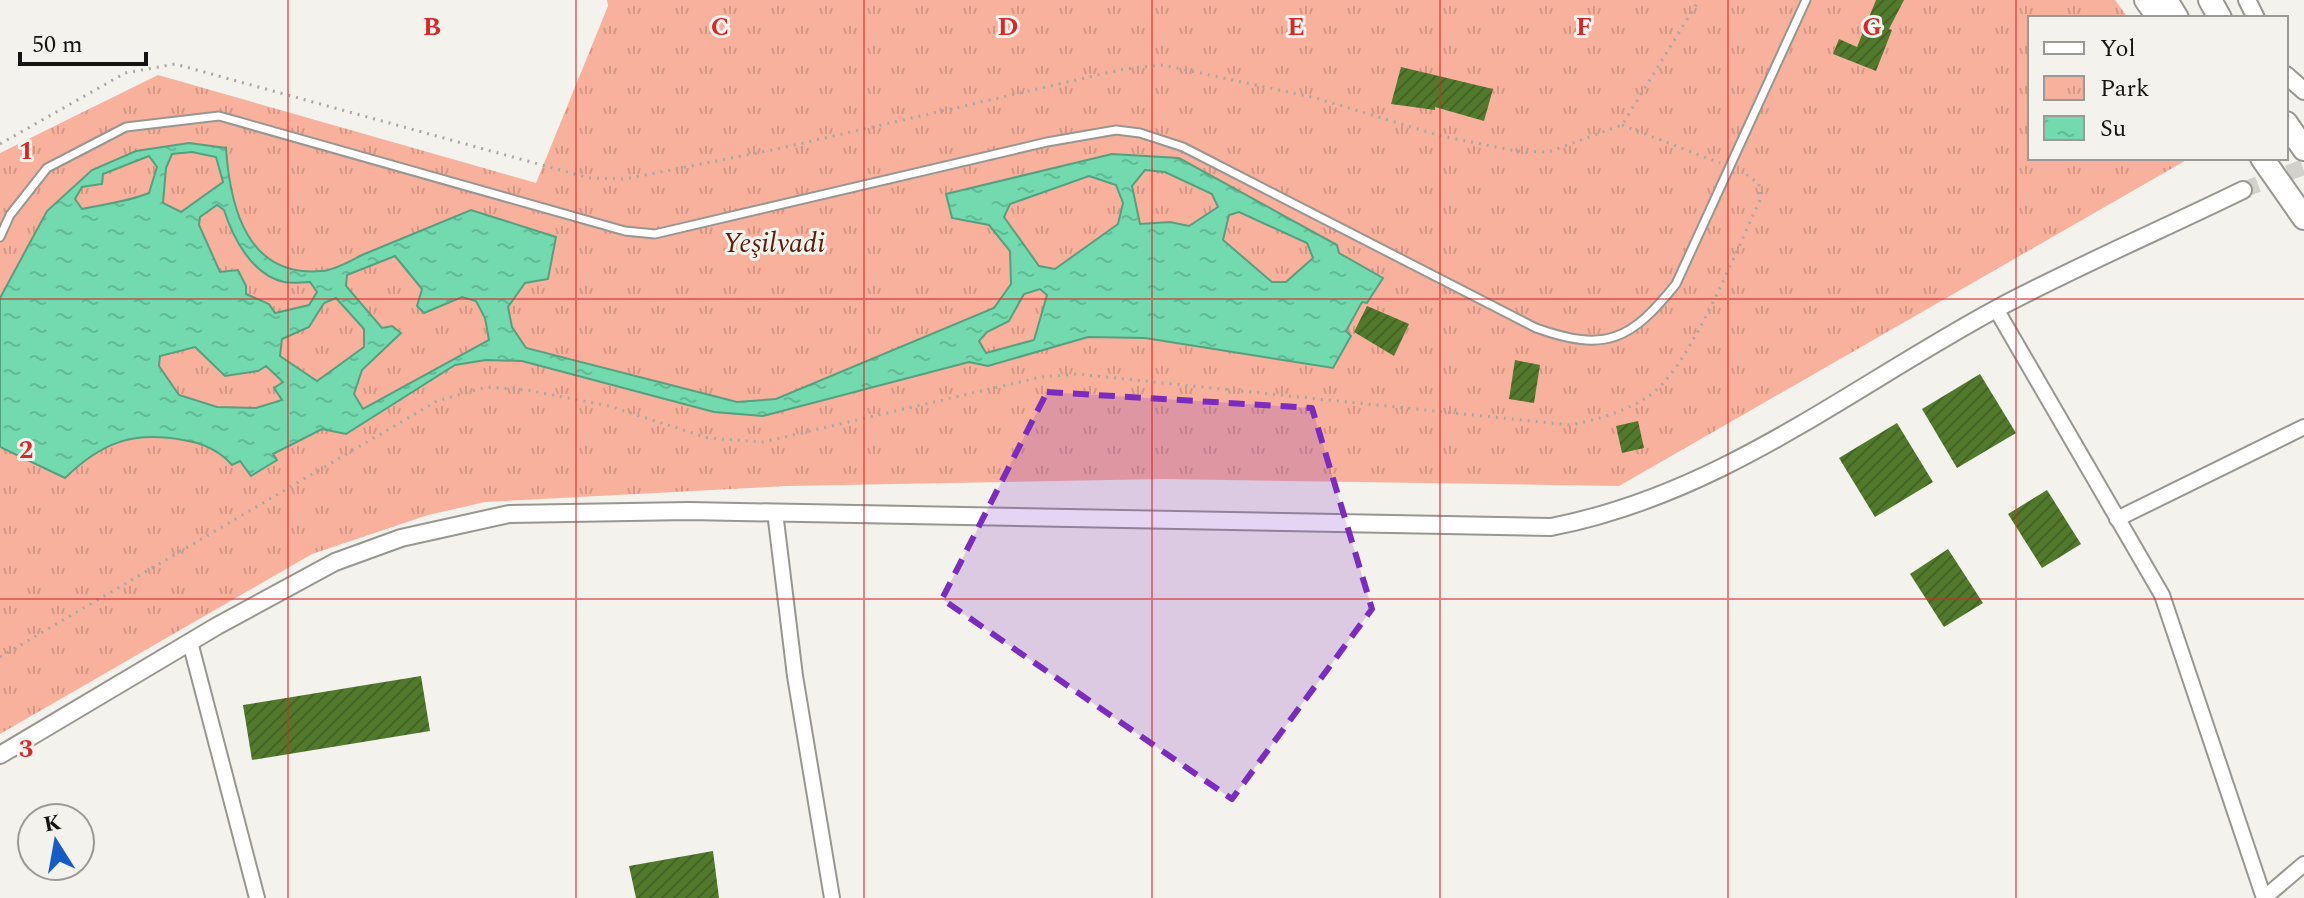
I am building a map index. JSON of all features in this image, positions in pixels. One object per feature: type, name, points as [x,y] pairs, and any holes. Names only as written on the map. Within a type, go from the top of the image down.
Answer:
[{"type":"main road","points":[[2288,126],[2304,149]]},
{"type":"main road","points":[[2263,160],[2304,218]]},
{"type":"street","points":[[2288,77],[2304,91]]},
{"type":"street","points":[[0,755],[190,642],[368,547],[456,524],[535,512],[775,512],[1551,527],[1627,510],[1743,459],[1996,309],[2243,190]]},
{"type":"street","points":[[1996,309],[2162,595],[2264,898],[2304,864]]},
{"type":"street","points":[[2117,519],[2304,427]]},
{"type":"street","points":[[775,512],[795,676],[832,898]]},
{"type":"street","points":[[190,642],[257,898]]},
{"type":"lane","points":[[0,237],[10,215],[47,168],[126,127],[219,116],[625,231],[655,234],[1047,142],[1116,130],[1140,133],[1183,147],[1536,328],[1571,340],[1613,338],[1646,322],[1676,284],[1806,0]]},
{"type":"path","points":[[0,144],[125,73],[175,64],[589,178],[625,179],[1124,69],[1163,65],[1316,98],[1441,136],[1516,151],[1548,152],[1622,125],[1699,0]]},
{"type":"path","points":[[0,657],[437,401],[486,387],[527,390],[609,406],[708,438],[763,442],[1041,377],[1077,374],[1570,425],[1597,420],[1649,397],[1680,363],[1760,200],[1759,184],[1730,166],[1622,125]]},
{"type":"highlighted area","points":[[1047,392],[1312,408],[1372,609],[1232,799],[942,599]]},
{"type":"green space","name":"Yeşilvadi","points":[[607,0],[2115,0],[2127,16],[2028,16],[2028,160],[2187,160],[1619,486],[1163,479],[787,486],[485,502],[428,515],[312,554],[0,734],[0,153],[158,75],[536,183],[608,6]]},
{"type":"water","points":[[189,143],[226,148],[232,193],[247,234],[260,251],[276,263],[297,270],[332,269],[471,210],[556,237],[548,279],[525,283],[508,307],[512,327],[526,348],[737,402],[776,399],[994,308],[1011,284],[1010,251],[989,225],[952,218],[946,194],[1112,154],[1179,158],[1337,245],[1339,253],[1383,278],[1367,303],[1362,302],[1346,331],[1351,336],[1333,368],[1145,338],[1088,337],[988,366],[969,362],[763,416],[714,412],[522,361],[486,360],[455,365],[346,434],[322,429],[273,454],[277,460],[251,476],[240,461],[232,465],[204,445],[149,437],[119,442],[105,448],[65,478],[0,447],[0,298],[47,211],[92,170],[136,151]],"holes":[[[192,152],[216,157],[223,182],[181,212],[163,203],[166,168],[172,154]],[[149,156],[157,167],[149,193],[82,209],[75,199],[82,187],[102,184],[103,174]],[[1145,170],[1165,172],[1212,194],[1218,207],[1189,226],[1170,222],[1140,224],[1132,186]],[[1089,176],[1116,185],[1123,203],[1118,224],[1055,269],[1039,266],[1004,217],[1010,204]],[[217,205],[224,210],[245,254],[262,272],[284,282],[310,282],[317,292],[309,305],[275,313],[269,304],[246,294],[246,286],[238,270],[220,272],[199,225],[200,217]],[[1239,212],[1307,243],[1313,258],[1286,282],[1272,282],[1223,240],[1229,215]],[[395,256],[422,289],[417,306],[424,313],[462,297],[476,301],[485,318],[489,340],[363,409],[354,394],[362,370],[401,333],[392,326],[382,328],[346,286],[347,275]],[[1040,289],[1047,295],[1034,340],[986,353],[979,341],[987,332],[1009,321],[1024,294]],[[336,298],[364,329],[364,347],[317,381],[280,356],[282,339],[309,327],[324,303]],[[195,347],[225,376],[258,371],[266,366],[283,382],[274,388],[282,400],[256,408],[217,407],[179,395],[159,366],[160,356]]]},
{"type":"building","points":[[1876,0],[1904,0],[1889,29],[1892,30],[1876,71],[1833,54],[1839,39],[1857,47]]},
{"type":"building","points":[[1401,67],[1493,89],[1484,121],[1435,107],[1435,110],[1391,104]]},
{"type":"building","points":[[1367,306],[1409,324],[1394,356],[1354,332]]},
{"type":"building","points":[[1515,360],[1540,365],[1534,403],[1509,399]]},
{"type":"building","points":[[1980,374],[2016,433],[1957,468],[1922,409]]},
{"type":"building","points":[[1638,421],[1644,448],[1622,453],[1616,426]]},
{"type":"building","points":[[1897,423],[1933,482],[1875,517],[1839,458]]},
{"type":"building","points":[[2047,490],[2081,544],[2042,568],[2008,514]]},
{"type":"building","points":[[1948,549],[1983,603],[1944,627],[1910,574]]},
{"type":"building","points":[[421,676],[430,731],[252,760],[243,705]]},
{"type":"building","points":[[713,851],[719,898],[636,898],[629,866]]},
{"type":"tunnel","points":[[2243,190],[2304,167]]}]
